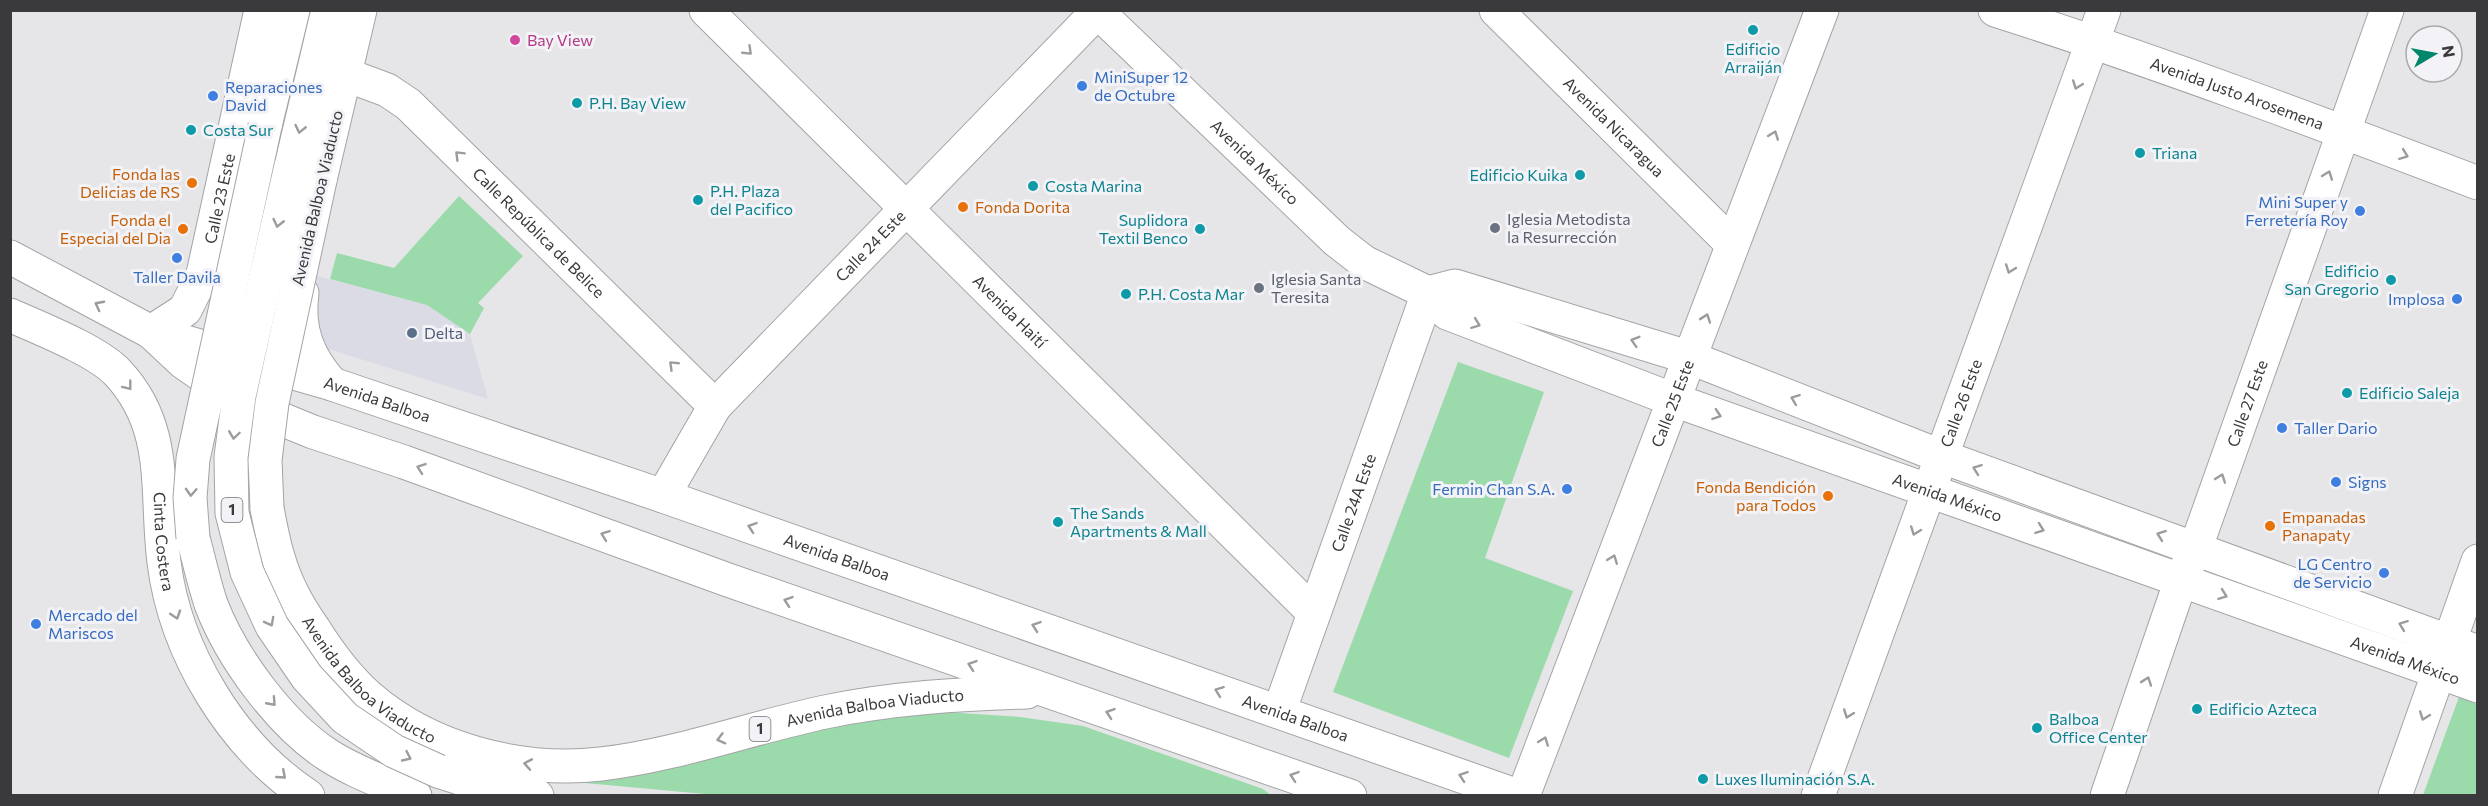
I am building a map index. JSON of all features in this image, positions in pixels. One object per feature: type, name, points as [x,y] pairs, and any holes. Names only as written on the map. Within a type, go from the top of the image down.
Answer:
[{"type":"main road","name":"Calle 23 Este","points":[[151,332],[184,310],[203,274],[261,10]]},
{"type":"main road","points":[[293,10],[265,126],[193,459],[190,498],[193,538],[212,604],[230,642],[259,688],[294,726],[327,755],[415,795]]},
{"type":"main road","name":"Avenida Balboa Viaducto","points":[[328,10],[240,396],[231,457],[232,513],[247,572],[267,615],[307,677],[345,718],[394,751],[438,771],[482,785],[537,795]]},
{"type":"main road","name":"Avenida Balboa Viaducto","points":[[360,10],[272,403],[265,459],[267,508],[282,568],[300,608],[331,656],[368,696],[415,727],[476,753],[535,766],[599,764],[661,755],[825,712],[887,701],[1047,691]]},
{"type":"main road","points":[[332,384],[308,351],[300,318],[302,292],[368,10]]},
{"type":"main road","name":"Avenida Haití","points":[[706,10],[1313,612]]},
{"type":"main road","name":"Avenida Nicaragua","points":[[1496,10],[1732,244]]},
{"type":"main road","name":"Calle 25 Este","points":[[1520,795],[1691,358],[1822,10]]},
{"type":"main road","name":"Avenida Justo Arosemena","points":[[1995,10],[2092,41],[2478,183]]},
{"type":"main road","name":"Calle 26 Este","points":[[1818,795],[2104,10]]},
{"type":"main road","name":"Calle 27 Este","points":[[2107,795],[2181,580],[2196,547],[2387,10]]},
{"type":"main road","name":"Calle 24 Este","points":[[663,496],[715,406],[1098,11]]},
{"type":"main road","name":"Avenida México","points":[[1098,11],[1337,241],[1364,262],[1428,293],[1447,313],[1674,400],[2181,580],[2456,656]]},
{"type":"main road","name":"Calle República de Belice","points":[[352,77],[387,90],[408,104],[715,406]]},
{"type":"main road","name":"Avenida Balboa","points":[[10,257],[151,332],[332,384],[663,496],[1520,795]]},
{"type":"main road","points":[[203,274],[216,302],[230,314],[247,322],[265,325],[300,318]]},
{"type":"main road","name":"Avenida México","points":[[1428,293],[1455,286],[1691,358],[1943,457],[2196,547],[2456,656],[2478,686]]},
{"type":"main road","name":"Calle 24A Este","points":[[1279,712],[1428,293]]},
{"type":"main road","name":"Cinta Costera","points":[[10,315],[83,350],[117,371],[140,401],[154,435],[158,465],[159,519],[169,588],[181,632],[193,660],[236,728],[267,762],[308,795]]},
{"type":"main road","name":"Avenida Balboa","points":[[151,332],[183,362],[223,390],[259,410],[313,432],[404,462],[728,580],[1350,795]]},
{"type":"main road","points":[[2395,795],[2456,656],[2478,561]]},
{"type":"shaded area","points":[[317,276],[427,305],[470,334],[488,399],[322,347],[312,313]]},
{"type":"green space","points":[[459,196],[523,256],[478,303],[484,308],[470,334],[427,305],[330,279],[337,253],[394,268]]},
{"type":"green space","points":[[1458,362],[1544,392],[1485,558],[1573,591],[1509,758],[1333,692]]},
{"type":"green space","points":[[2459,697],[2477,704],[2477,795],[2423,795]]},
{"type":"green space","points":[[930,711],[1020,717],[1083,726],[1263,789],[1271,795],[727,796],[541,779],[851,719]]},
{"type":"place","name":"Edificio Arraiján","points":[[1753,30]]},
{"type":"place","name":"Bay View","points":[[515,40]]},
{"type":"place","name":"MiniSuper 12 de Octubre","points":[[1082,86]]},
{"type":"place","name":"Reparaciones David","points":[[213,96]]},
{"type":"place","name":"P.H. Bay View","points":[[577,103]]},
{"type":"place","name":"Costa Sur","points":[[191,130]]},
{"type":"place","name":"Triana","points":[[2140,153]]},
{"type":"place","name":"Edificio Kuika","points":[[1580,175]]},
{"type":"place","name":"Fonda las Delicias de RS","points":[[192,183]]},
{"type":"place","name":"Costa Marina","points":[[1033,186]]},
{"type":"place","name":"P.H. Plaza del Pacifico","points":[[698,200]]},
{"type":"place","name":"Fonda Dorita","points":[[963,207]]},
{"type":"place","name":"Mini Super y Ferretería Roy","points":[[2360,211]]},
{"type":"place","name":"Iglesia Metodista la Resurrección","points":[[1495,228]]},
{"type":"place","name":"Fonda el Especial del Dia","points":[[183,229]]},
{"type":"place","name":"Suplidora Textil Benco","points":[[1200,229]]},
{"type":"place","name":"Taller Davila","points":[[177,258]]},
{"type":"place","name":"Edificio San Gregorio","points":[[2391,280]]},
{"type":"place","name":"Iglesia Santa Teresita","points":[[1259,288]]},
{"type":"place","name":"P.H. Costa Mar","points":[[1126,294]]},
{"type":"place","name":"Implosa","points":[[2457,299]]},
{"type":"place","name":"Delta","points":[[412,333]]},
{"type":"place","name":"Edificio Saleja","points":[[2347,393]]},
{"type":"place","name":"Taller Dario","points":[[2282,428]]},
{"type":"place","name":"Signs","points":[[2336,482]]},
{"type":"place","name":"Fermin Chan S.A.","points":[[1567,489]]},
{"type":"place","name":"Fonda Bendición para Todos","points":[[1828,496]]},
{"type":"place","name":"The Sands Apartments & Mall","points":[[1058,522]]},
{"type":"place","name":"Empanadas Panapaty","points":[[2270,526]]},
{"type":"place","name":"LG Centro de Servicio","points":[[2384,573]]},
{"type":"place","name":"Mercado del Mariscos","points":[[36,624]]},
{"type":"place","name":"Edificio Azteca","points":[[2197,709]]},
{"type":"place","name":"Balboa Office Center","points":[[2037,728]]},
{"type":"place","name":"Luxes Iluminación S.A.","points":[[1703,779]]}]
